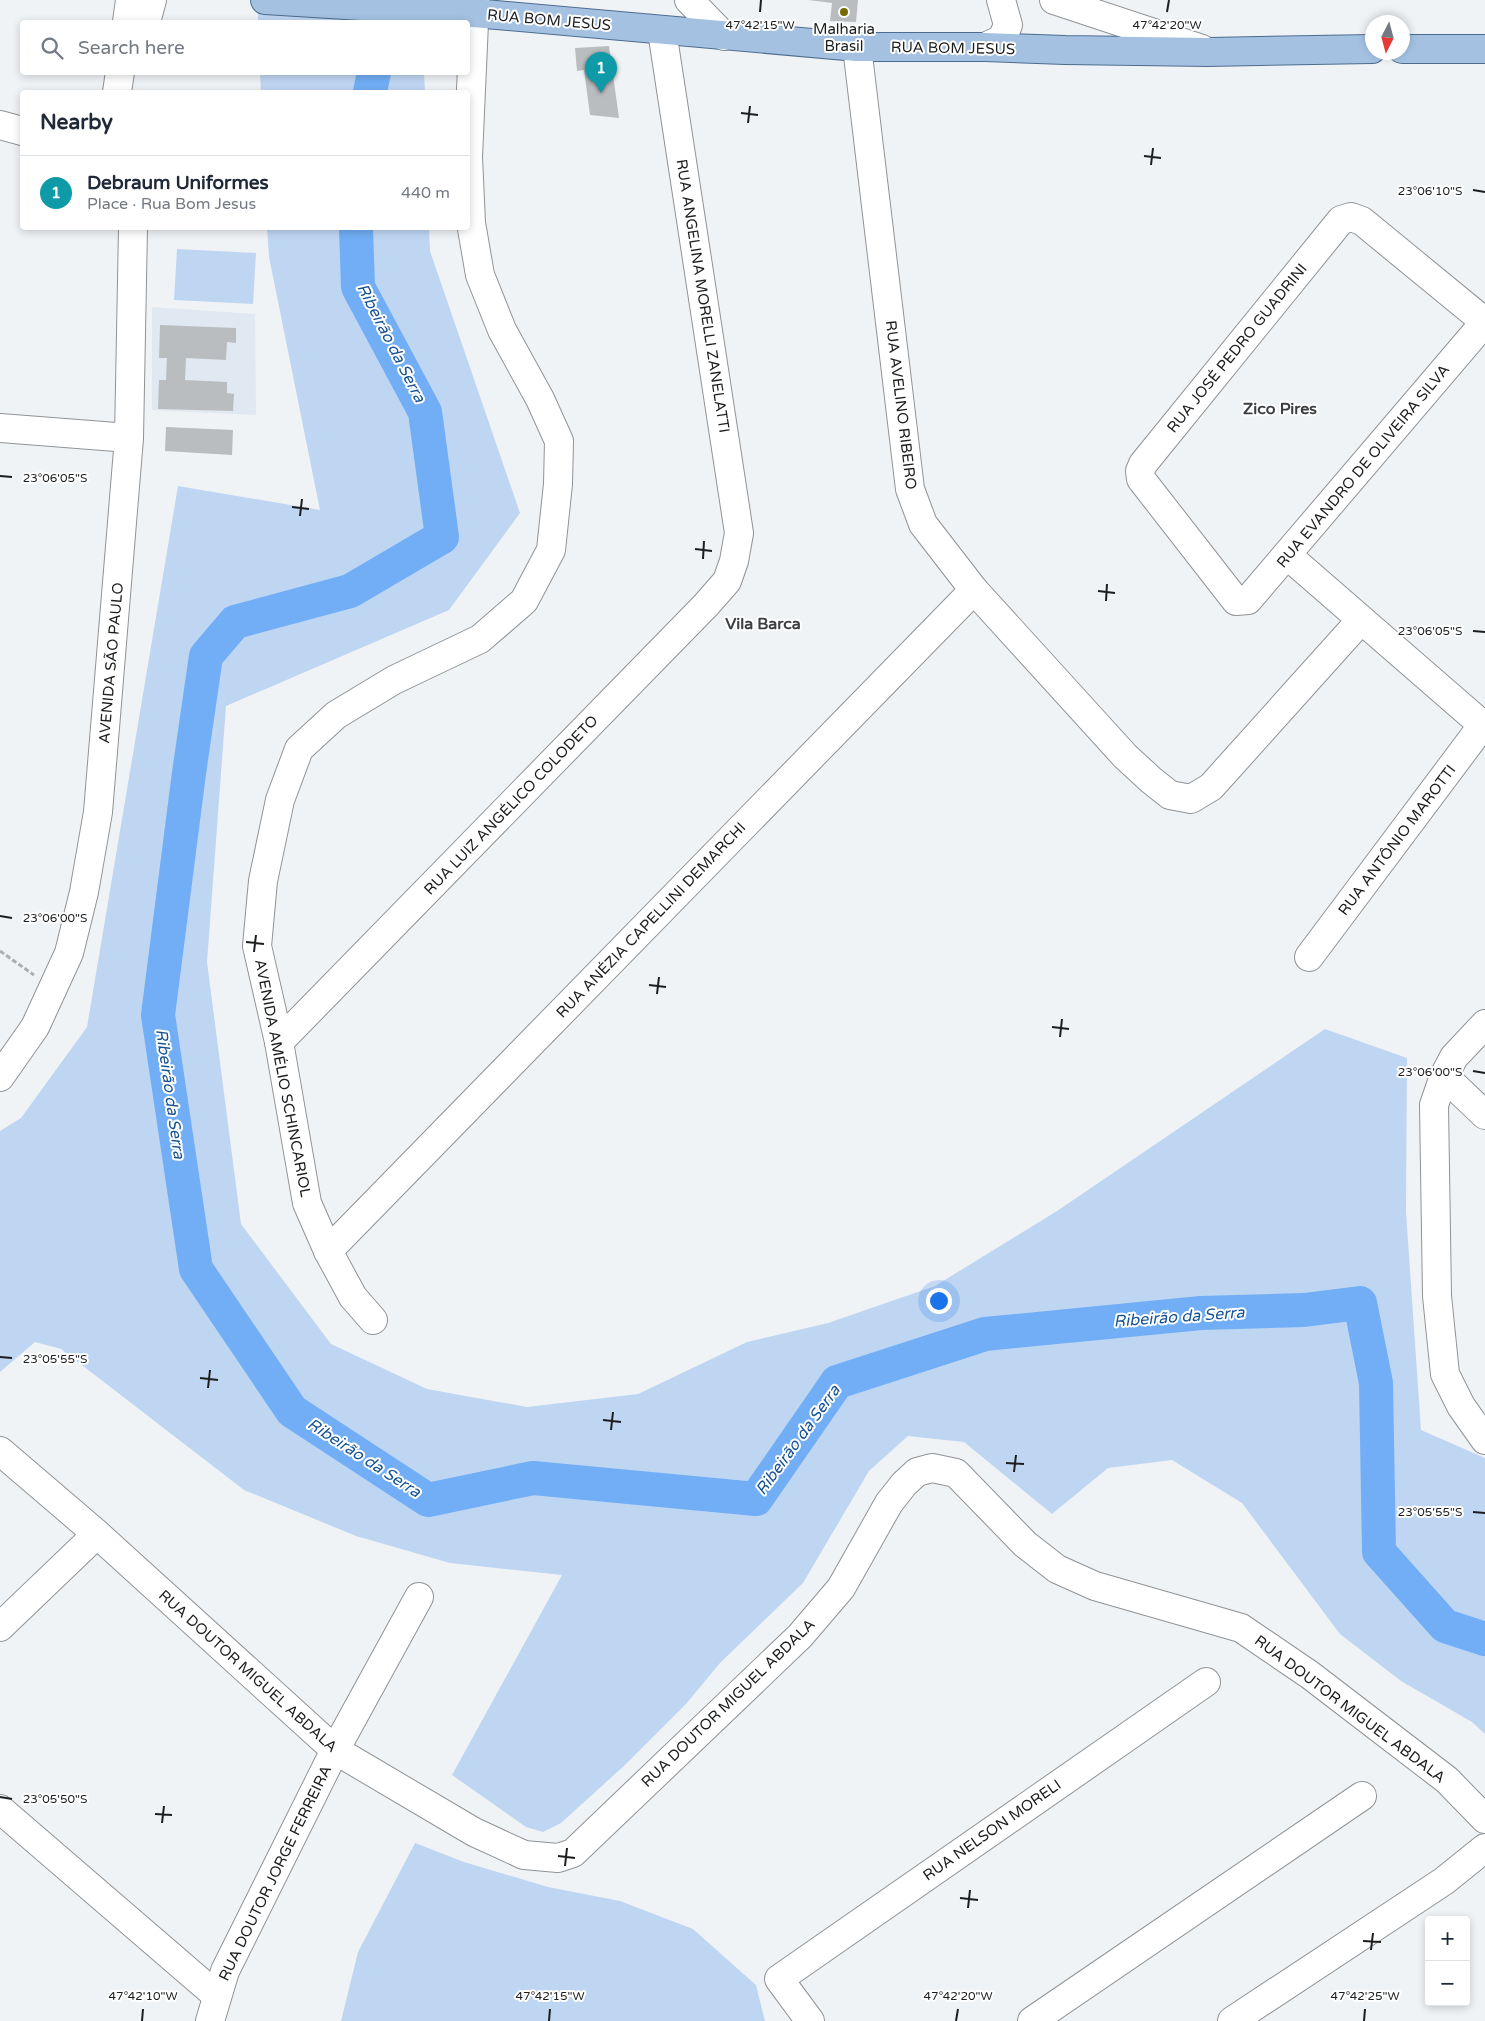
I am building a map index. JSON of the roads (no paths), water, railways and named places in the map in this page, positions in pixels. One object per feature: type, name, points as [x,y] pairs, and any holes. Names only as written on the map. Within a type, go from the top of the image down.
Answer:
[{"type":"main road","name":"RUA BOM JESUS","points":[[265,0],[467,8],[662,31],[857,47],[985,47],[1208,52],[1365,49]]},
{"type":"main road","points":[[1410,49],[1485,48]]},
{"type":"street","points":[[127,20],[130,0]]},
{"type":"street","points":[[147,20],[152,0]]},
{"type":"street","points":[[689,0],[724,36]]},
{"type":"street","points":[[985,47],[1002,39],[1008,25],[1001,0]]},
{"type":"street","points":[[1054,0],[1208,52]]},
{"type":"street","name":"RUA ANGELINA MORELLI ZANELATTI","points":[[662,31],[739,533],[734,561]]},
{"type":"street","name":"RUA AVELINO RIBEIRO","points":[[857,47],[910,489],[922,524],[974,590],[1125,756],[1170,795],[1190,799],[1212,787],[1361,620]]},
{"type":"street","points":[[117,90],[120,75]]},
{"type":"street","points":[[133,90],[136,75]]},
{"type":"street","name":"AVENIDA AMÉLIO SCHINCARIOL","points":[[467,75],[468,90]]},
{"type":"street","points":[[0,125],[20,130]]},
{"type":"street","name":"AVENIDA AMÉLIO SCHINCARIOL","points":[[373,1320],[353,1297],[328,1251],[307,1203],[279,1042],[257,946],[263,881],[280,800],[299,749],[336,715],[386,685],[480,639],[524,601],[550,550],[558,484],[559,441],[502,330],[480,275],[471,223],[470,201]]},
{"type":"street","name":"RUA JOSÉ PEDRO GUADRINI","points":[[1236,601],[1141,479],[1140,470],[1342,220],[1351,217],[1362,220],[1485,322]]},
{"type":"street","name":"AVENIDA SÃO PAULO","points":[[0,1077],[35,1027],[69,953],[77,924],[98,812],[129,438],[133,230]]},
{"type":"street","name":"RUA EVANDRO DE OLIVEIRA SILVA","points":[[1236,601],[1248,600],[1485,322]]},
{"type":"street","points":[[0,428],[129,438]]},
{"type":"street","points":[[1287,556],[1484,725]]},
{"type":"street","name":"RUA LUIZ ANGÉLICO COLODETO","points":[[279,1042],[706,605],[727,581],[734,561]]},
{"type":"street","name":"RUA ANÉZIA CAPELLINI DEMARCHI","points":[[328,1251],[974,590]]},
{"type":"street","name":"RUA ANTÔNIO MAROTTI","points":[[1310,957],[1484,725]]},
{"type":"street","points":[[1485,1024],[1454,1057],[1444,1076],[1434,1105],[1437,1296],[1445,1374],[1461,1406],[1485,1440]]},
{"type":"street","points":[[1444,1076],[1485,1115]]},
{"type":"street","name":"RUA DOUTOR MIGUEL ABDALA","points":[[0,1451],[97,1534],[335,1750],[474,1832],[524,1855],[558,1858],[573,1854],[800,1636],[841,1588],[889,1503],[904,1484],[917,1472],[932,1468],[956,1473],[1025,1544],[1057,1569],[1095,1586],[1241,1628],[1310,1675],[1447,1780],[1485,1819]]},
{"type":"street","points":[[0,1627],[97,1534]]},
{"type":"street","name":"RUA DOUTOR JORGE FERREIRA","points":[[214,2009],[225,1971],[335,1750],[419,1597]]},
{"type":"street","name":"RUA NELSON MORELI","points":[[810,2021],[779,1979],[1206,1682]]},
{"type":"street","points":[[1032,2021],[1362,1796]]},
{"type":"street","points":[[0,1808],[214,2009]]},
{"type":"street","points":[[1232,2021],[1444,1881],[1485,1848]]},
{"type":"waterway","name":"Ribeirão da Serra","points":[[370,90],[373,75]]},
{"type":"waterway","name":"Ribeirão da Serra","points":[[356,230],[358,287],[425,412],[442,537],[350,591],[235,622],[206,656],[158,1015],[196,1269],[292,1411],[428,1500],[533,1478],[756,1499],[837,1382],[985,1334],[1201,1313],[1304,1310],[1360,1303],[1376,1383],[1379,1552],[1445,1626],[1485,1639]]},
{"type":"place","name":"Malharia Brasil","points":[[844,12]]},
{"type":"place","name":"Debraum Uniformes","points":[[601,93]]},
{"type":"district","name":"Zico Pires","points":[[1280,409]]},
{"type":"district","name":"Vila Barca","points":[[763,624]]}]
